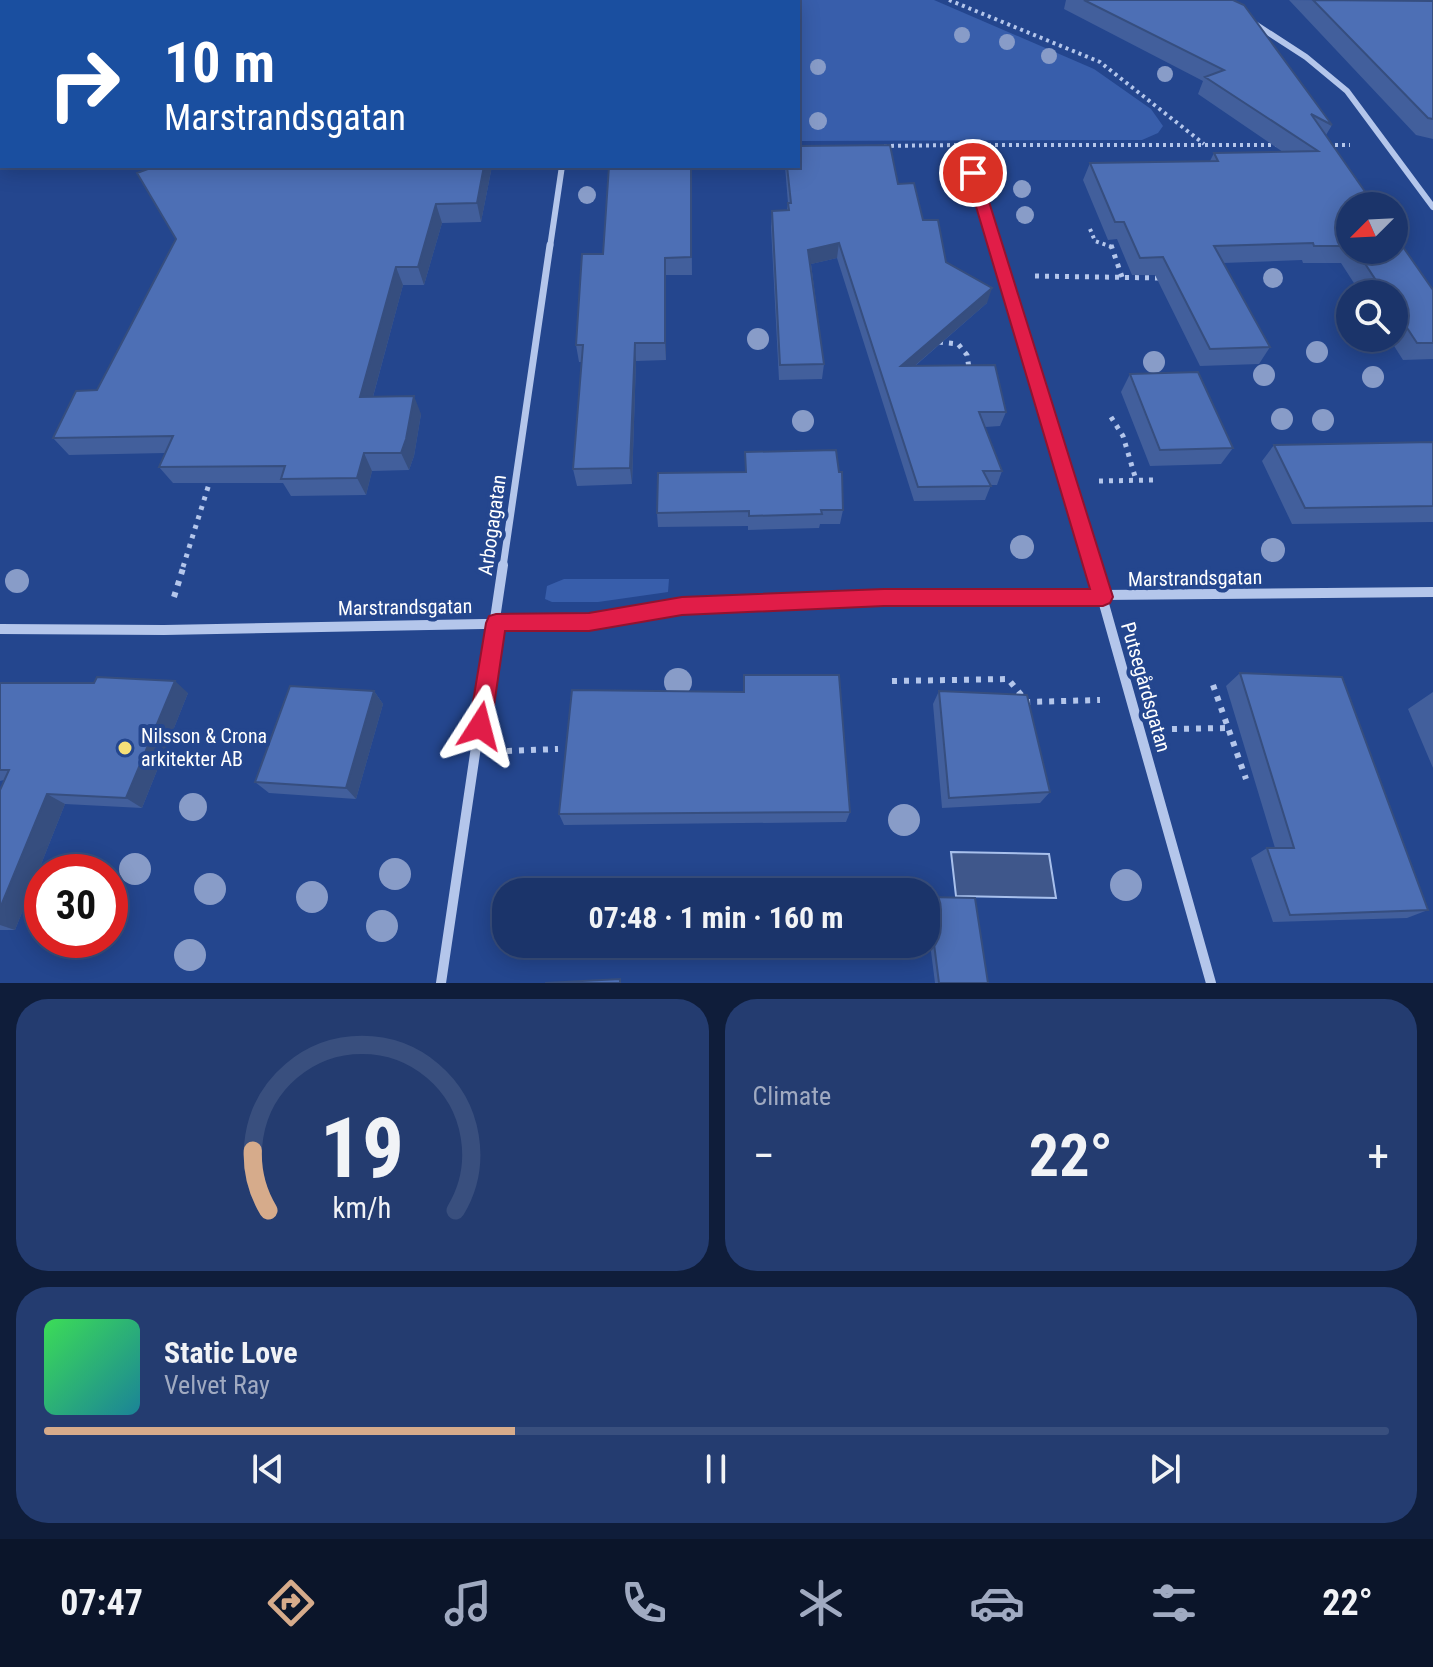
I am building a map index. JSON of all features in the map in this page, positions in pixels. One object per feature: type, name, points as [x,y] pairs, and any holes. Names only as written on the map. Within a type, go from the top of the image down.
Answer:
[{"type":"street","points":[[1244,18],[1306,57],[1347,91],[1433,207]]},
{"type":"street","name":"Arbogagatan","points":[[441,983],[562,168]]},
{"type":"street","name":"Putsegårdsgatan","points":[[973,173],[1103,597],[1211,983]]},
{"type":"street","name":"Marstrandsgatan","points":[[0,629],[164,630],[589,622],[682,606],[884,597],[1433,592]]},
{"type":"path","points":[[949,0],[1100,62],[1205,145]]},
{"type":"path","points":[[1327,145],[1387,144]]},
{"type":"path","points":[[873,146],[963,145]]},
{"type":"path","points":[[978,145],[1281,145]]},
{"type":"path","points":[[1090,229],[1095,241],[1111,244],[1122,277]]},
{"type":"path","points":[[1005,275],[1164,278]]},
{"type":"path","points":[[934,341],[958,344],[967,355],[969,368]]},
{"type":"path","points":[[1111,417],[1123,436],[1136,480]]},
{"type":"path","points":[[1092,481],[1153,480]]},
{"type":"path","points":[[164,630],[209,484]]},
{"type":"path","points":[[892,681],[1008,679],[1027,702],[1131,699]]},
{"type":"path","points":[[1213,685],[1246,779]]},
{"type":"path","points":[[1160,729],[1227,728]]},
{"type":"path","points":[[476,752],[558,749]]},
{"type":"shaded area","points":[[800,0],[934,0],[1094,69],[1151,109],[1163,126],[1158,133],[1142,140],[800,141]]},
{"type":"shaded area","points":[[564,579],[669,579],[668,592],[598,602],[552,602],[545,599],[547,586]]},
{"type":"shaded area","points":[[951,852],[1049,854],[1056,898],[956,896]]},
{"type":"building","points":[[1084,0],[1233,0],[1244,5],[1332,125],[1311,114],[1365,192],[1336,192],[1336,246],[1314,246],[1313,243],[1214,246],[1270,347],[1210,349],[1163,257],[1140,258],[1124,222],[1115,222],[1090,163],[1218,161],[1214,153],[1318,151],[1205,77],[1224,70]]},
{"type":"building","points":[[1313,0],[1433,1],[1433,119],[1428,118]]},
{"type":"building","points":[[890,145],[898,184],[914,183],[923,220],[938,220],[946,262],[992,288],[901,366],[995,365],[1006,412],[979,412],[1002,471],[983,471],[991,486],[918,487],[839,243],[808,250],[824,364],[780,365],[772,211],[789,210],[787,168],[800,168],[800,146]]},
{"type":"building","points":[[151,168],[484,168],[477,203],[436,204],[418,267],[396,267],[360,397],[414,396],[401,453],[364,453],[357,478],[281,479],[285,466],[159,467],[173,436],[53,438],[76,391],[97,390],[176,239],[137,173]]},
{"type":"building","points":[[609,168],[691,168],[691,257],[665,258],[665,343],[635,343],[630,468],[573,469],[583,345],[576,345],[582,254],[603,254]]},
{"type":"building","points":[[1408,254],[1433,290],[1433,343],[1417,343],[1408,329],[1408,280],[1376,280],[1365,264],[1408,264]]},
{"type":"building","points":[[1198,372],[1233,448],[1160,450],[1130,374]]},
{"type":"building","points":[[1433,442],[1433,506],[1305,508],[1274,445]]},
{"type":"building","points":[[836,450],[839,472],[842,472],[843,510],[821,510],[822,514],[749,516],[749,511],[657,513],[658,473],[746,472],[745,452]]},
{"type":"building","points":[[1240,673],[1342,677],[1428,910],[1290,915],[1267,848],[1294,848]]},
{"type":"building","points":[[744,675],[839,675],[850,812],[559,814],[572,690],[744,692]]},
{"type":"building","points":[[97,677],[175,681],[126,798],[47,794],[0,908],[0,790],[9,770],[0,770],[0,683],[94,683]]},
{"type":"building","points":[[290,686],[374,691],[346,788],[255,782]]},
{"type":"building","points":[[939,691],[1027,695],[1050,792],[949,798]]},
{"type":"building","points":[[940,897],[975,898],[988,983],[939,983],[936,958],[940,958]]},
{"type":"building","points":[[620,979],[620,983],[545,983]]},
{"type":"place","name":"Nilsson & Crona arkitekter AB","points":[[125,748]]},
{"type":"route","points":[[480,726],[496,623],[533,620],[589,622],[682,606],[884,597],[1103,597],[973,173]]}]
